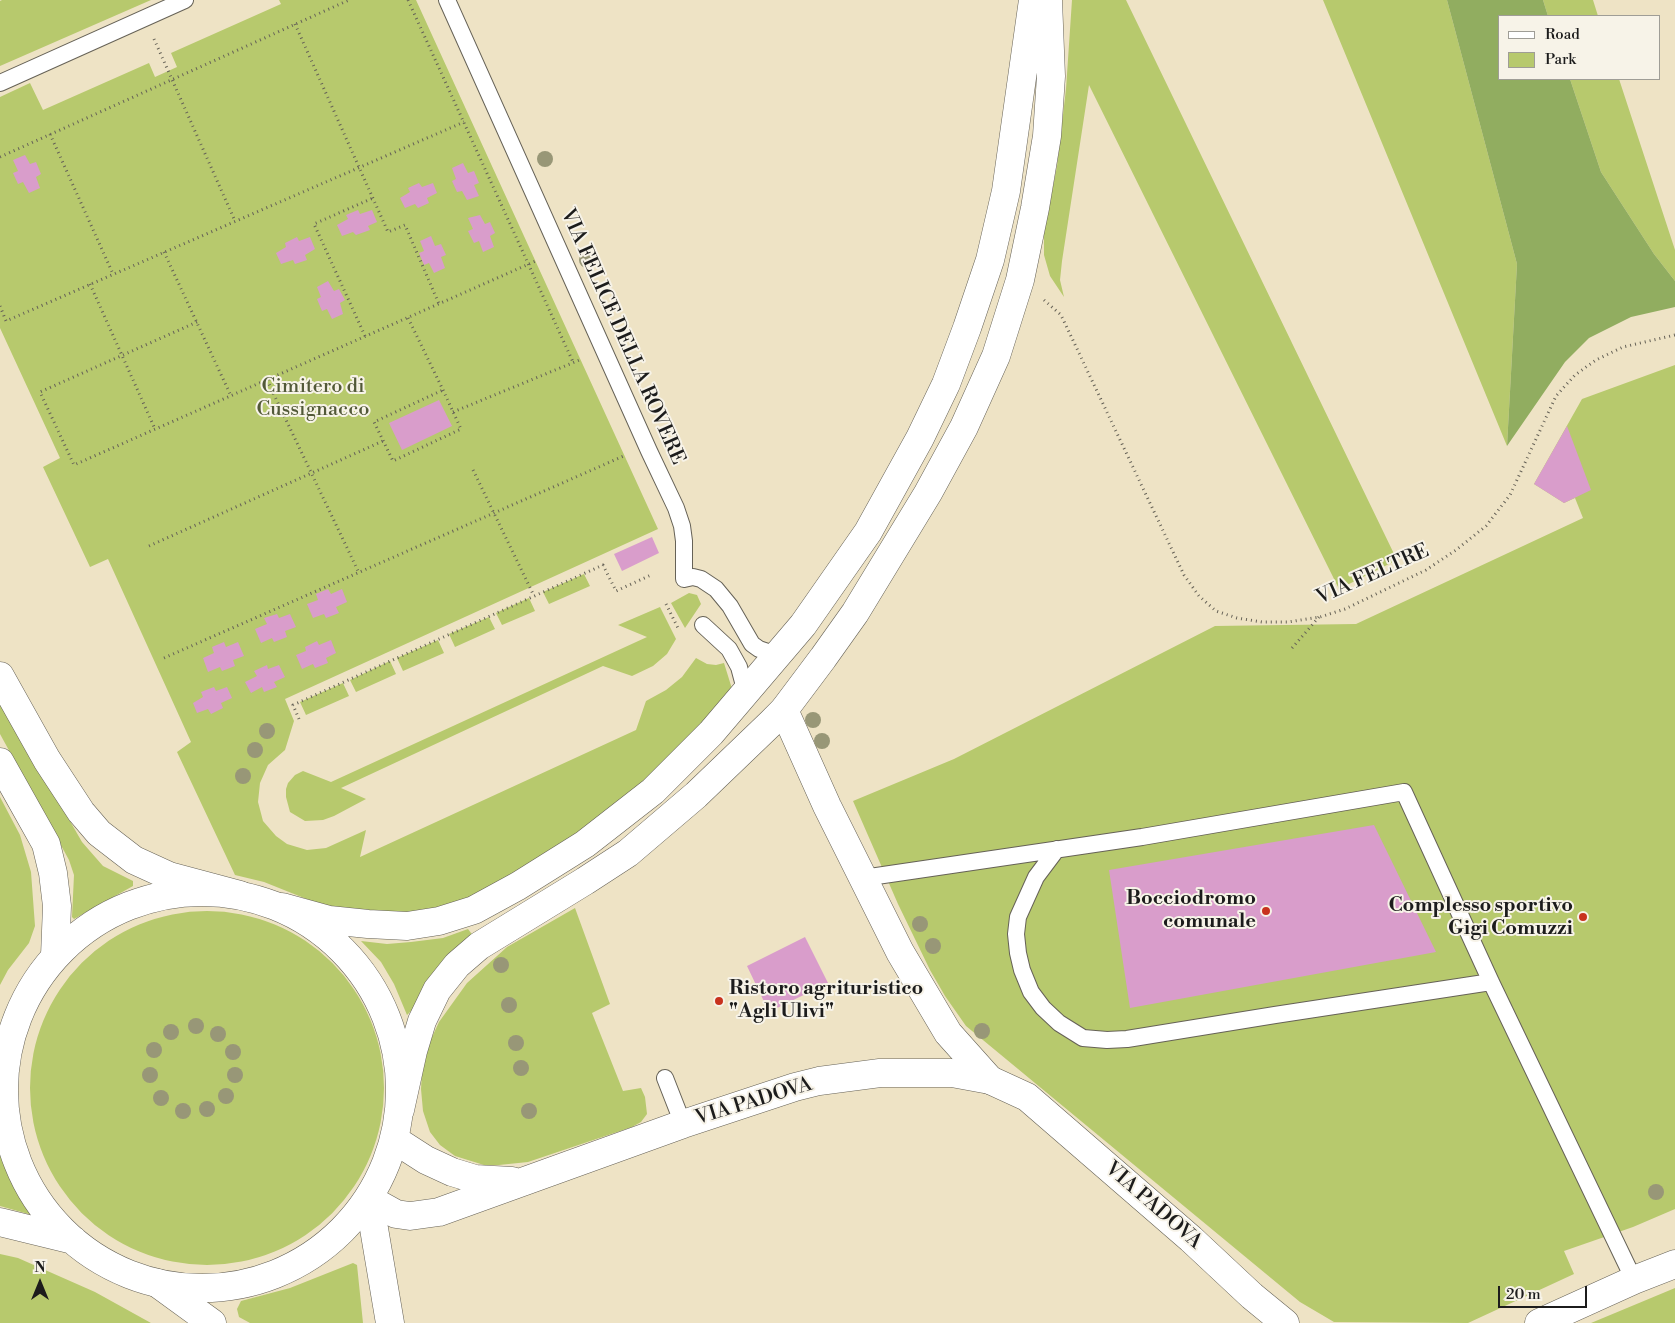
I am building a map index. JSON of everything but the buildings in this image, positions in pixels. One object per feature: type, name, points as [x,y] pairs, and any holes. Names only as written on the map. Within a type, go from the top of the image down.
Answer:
[{"type":"main road","points":[[0,676],[47,760],[81,812],[99,833],[134,860],[169,876],[329,920],[407,926],[439,921],[474,910],[518,886],[585,844],[653,791],[711,733],[802,625],[868,532],[920,438],[946,384],[990,260],[1006,191],[1033,0]]},
{"type":"main road","points":[[240,894],[189,891],[140,901],[94,923],[55,956],[29,991],[12,1031],[2,1076],[5,1115],[14,1155],[32,1192],[73,1240],[112,1266],[157,1283],[210,1288],[247,1283],[283,1271],[316,1252],[345,1228],[368,1199],[384,1171],[395,1140],[413,1051],[422,1021],[437,990],[457,964],[478,946],[628,853],[696,795],[784,710],[855,612],[928,493],[964,427],[996,356],[1020,280],[1047,136],[1051,76],[1048,0]]},
{"type":"main road","name":"VIA PADOVA","points":[[784,710],[900,952],[948,1033],[990,1080]]},
{"type":"main road","points":[[0,762],[46,844],[53,873],[57,906],[55,956]]},
{"type":"main road","points":[[282,908],[320,929],[358,965],[384,1009],[399,1058],[400,1110]]},
{"type":"main road","name":"VIA PADOVA","points":[[368,1199],[396,1214],[410,1216],[426,1215],[439,1212],[683,1124],[795,1087],[838,1078],[880,1073],[952,1073],[990,1080],[1027,1097],[1285,1323]]},
{"type":"main road","name":"VIA PADOVA","points":[[395,1140],[426,1160],[452,1172],[500,1182],[526,1181]]},
{"type":"main road","points":[[368,1199],[390,1323]]},
{"type":"main road","points":[[0,1222],[73,1240]]},
{"type":"main road","points":[[1539,1323],[1634,1280],[1675,1264]]},
{"type":"main road","points":[[157,1283],[212,1323]]},
{"type":"lane","points":[[0,83],[185,0]]},
{"type":"lane","name":"VIA FELICE DELLA ROVERE","points":[[447,0],[676,508],[684,540],[684,579],[693,577],[701,579],[716,589],[730,606],[752,644],[759,649],[777,655]]},
{"type":"lane","points":[[703,626],[728,649],[739,667],[744,695]]},
{"type":"lane","points":[[863,878],[1142,837],[1404,792],[1491,982],[1634,1280]]},
{"type":"lane","points":[[1057,849],[1036,877],[1018,917],[1016,934],[1018,953],[1022,970],[1031,992],[1043,1008],[1059,1023],[1083,1038],[1127,1039],[1491,982]]},
{"type":"lane","points":[[665,1078],[683,1124]]},
{"type":"path","points":[[0,157],[348,0]]},
{"type":"path","points":[[408,0],[573,362]]},
{"type":"path","points":[[295,24],[388,232],[405,225],[440,304]]},
{"type":"path","points":[[162,57],[235,221]]},
{"type":"path","points":[[0,306],[6,321],[464,122]]},
{"type":"path","points":[[50,134],[113,274]]},
{"type":"path","points":[[366,336],[314,224],[373,198]]},
{"type":"path","points":[[164,252],[231,396]]},
{"type":"path","points":[[197,322],[40,392],[74,465],[536,261]]},
{"type":"path","name":"VIA FELTRE","points":[[1020,280],[1061,315],[1184,575],[1199,596],[1216,611],[1236,618],[1262,622],[1288,622],[1320,616],[1345,608],[1426,570],[1456,550],[1486,526],[1510,495],[1556,396],[1575,375],[1596,360],[1623,347],[1675,335]]},
{"type":"path","points":[[90,284],[155,429]]},
{"type":"path","points":[[408,318],[461,429],[393,461],[374,422],[442,390]]},
{"type":"path","points":[[453,412],[581,359]]},
{"type":"path","points":[[266,380],[359,573]]},
{"type":"path","points":[[149,546],[383,441]]},
{"type":"path","points":[[164,658],[625,456]]},
{"type":"path","points":[[473,470],[534,596]]},
{"type":"path","points":[[299,719],[293,705],[603,565],[616,591],[651,575]]},
{"type":"path","points":[[666,604],[681,633]]},
{"type":"path","points":[[1292,648],[1320,616]]},
{"type":"green space","points":[[151,0],[0,66],[0,1]]},
{"type":"green space","name":"Cimitero di Cussignacco","points":[[279,0],[416,0],[658,529],[285,699],[294,721],[285,750],[268,765],[260,783],[258,802],[263,821],[276,836],[287,844],[307,850],[326,848],[366,830],[360,857],[636,730],[646,701],[666,690],[682,677],[696,658],[707,664],[716,665],[724,663],[733,692],[647,779],[589,825],[482,893],[449,907],[414,915],[329,908],[264,882],[235,875],[177,752],[191,742],[108,559],[90,567],[43,467],[60,458],[0,328],[0,97],[30,83],[43,110],[149,63],[155,77],[177,67],[171,53],[281,4]]},
{"type":"green space","points":[[1072,0],[1126,0],[1397,560],[1339,589],[1089,85],[1062,261],[1060,280],[1064,297],[1050,276],[1044,255],[1044,233],[1057,166],[1066,89]]},
{"type":"green space","points":[[1323,0],[1447,0],[1517,264],[1507,446]]},
{"type":"green space","points":[[1447,0],[1543,0],[1548,15],[1498,15],[1498,80],[1570,80],[1601,172],[1654,254],[1675,281],[1675,307],[1631,317],[1589,338],[1565,362],[1507,446],[1517,264]]},
{"type":"green space","points":[[1543,0],[1593,0],[1598,15],[1548,15]]},
{"type":"green space","points":[[1570,80],[1619,80],[1675,250],[1675,281],[1654,254],[1601,172]]},
{"type":"green space","points":[[1675,365],[1675,1209],[1633,1227],[1564,1251],[1574,1274],[1468,1323],[1334,1322],[1300,1302],[966,1026],[930,970],[898,904],[853,801],[954,759],[1215,626],[1356,624],[1583,518],[1575,498],[1564,503],[1534,484],[1582,399]]},
{"type":"green space","points":[[584,574],[590,586],[549,604],[543,592]]},
{"type":"green space","points":[[689,593],[697,595],[701,604],[685,628],[671,603]]},
{"type":"green space","points":[[529,598],[535,611],[502,625],[496,613]]},
{"type":"green space","points":[[660,607],[676,639],[667,654],[653,666],[632,676],[603,666],[341,788],[366,799],[334,816],[323,820],[305,821],[290,812],[286,789],[288,783],[295,775],[303,771],[331,782],[647,637],[618,625]]},
{"type":"green space","points":[[489,617],[495,629],[455,647],[449,634]]},
{"type":"green space","points":[[438,640],[444,653],[403,671],[397,658]]},
{"type":"green space","points":[[390,661],[396,674],[356,692],[350,680]]},
{"type":"green space","points":[[343,683],[349,696],[306,715],[300,702]]},
{"type":"green space","points":[[0,699],[82,842],[103,866],[133,881],[133,886],[74,919],[72,917],[74,875],[69,860],[0,734]]},
{"type":"green space","points":[[0,797],[20,835],[31,872],[35,926],[29,943],[8,970],[0,985]]},
{"type":"green space","points":[[575,908],[610,1004],[592,1013],[623,1091],[641,1088],[645,1097],[647,1114],[641,1122],[632,1127],[528,1162],[484,1165],[455,1156],[440,1145],[430,1132],[423,1111],[422,1071],[427,1048],[439,1022],[467,983],[507,947]]},
{"type":"green space","points":[[207,911],[241,915],[275,925],[305,941],[332,963],[354,990],[370,1020],[380,1054],[384,1088],[380,1122],[370,1156],[354,1186],[332,1213],[305,1235],[275,1251],[241,1261],[207,1265],[173,1261],[139,1251],[109,1235],[82,1213],[60,1186],[44,1156],[34,1122],[30,1088],[34,1054],[44,1020],[60,990],[82,963],[109,941],[139,925],[173,915]]},
{"type":"green space","points":[[468,929],[474,937],[437,968],[423,987],[413,1009],[407,1015],[394,984],[381,962],[361,941],[387,944],[411,942],[443,938]]},
{"type":"green space","points":[[0,1142],[13,1177],[29,1204],[32,1215],[0,1206]]},
{"type":"green space","points":[[0,1254],[18,1258],[95,1292],[151,1323],[0,1323]]},
{"type":"green space","points":[[353,1263],[357,1265],[363,1323],[250,1323],[239,1317],[237,1309],[241,1301],[290,1288]]},
{"type":"green space","points":[[1675,1288],[1675,1323],[1591,1323]]},
{"type":"place","name":"Bocciodromo comunale","points":[[1266,911]]},
{"type":"place","name":"Complesso sportivo Gigi Comuzzi","points":[[1583,917]]},
{"type":"place","name":"Ristoro agrituristico \"Agli Ulivi\"","points":[[719,1001]]}]
